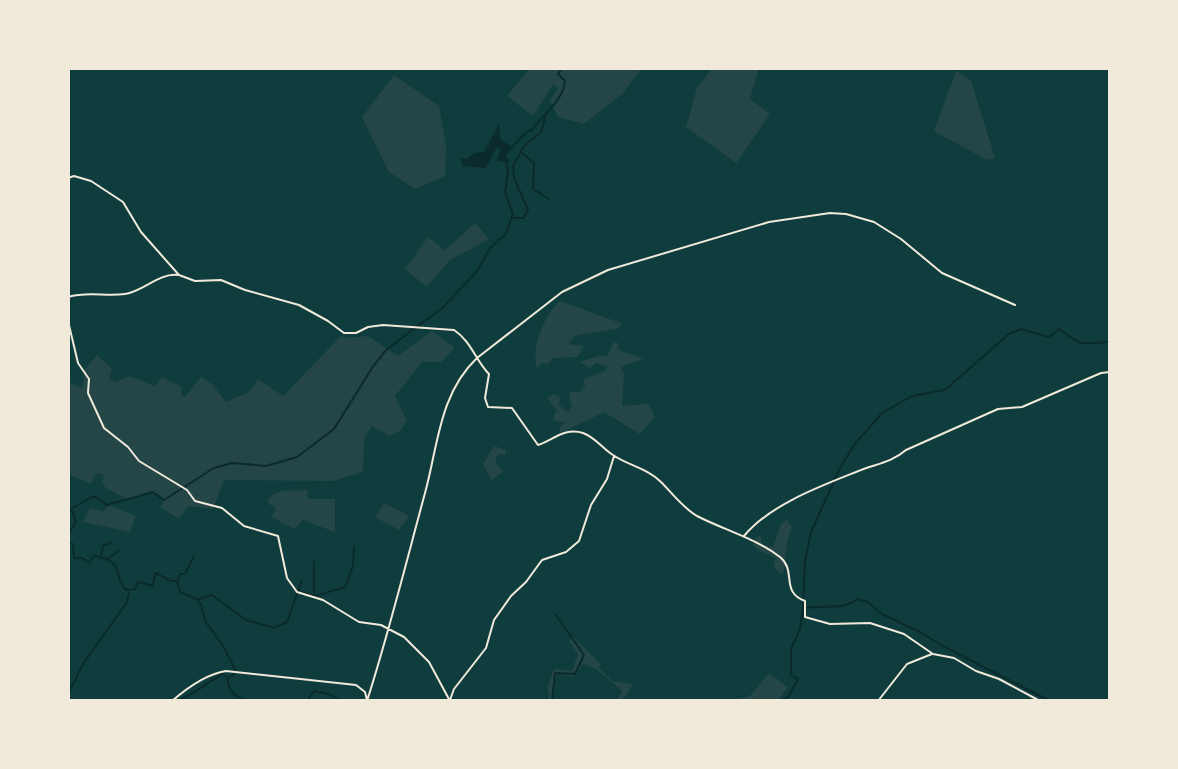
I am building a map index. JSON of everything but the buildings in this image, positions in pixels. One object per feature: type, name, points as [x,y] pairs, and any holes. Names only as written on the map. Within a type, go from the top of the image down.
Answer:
[{"type":"street","points":[[68,178],[74,176],[91,181],[123,202],[141,232],[179,275]]},
{"type":"street","points":[[367,701],[430,474],[440,421],[467,368],[562,292],[608,270],[769,222],[830,213],[874,222],[901,239],[942,273],[1015,305]]},
{"type":"street","points":[[68,297],[81,293],[128,294],[166,275],[179,275],[195,281],[221,280],[299,305],[344,333],[356,333],[383,325],[454,330],[461,335],[480,367],[489,374],[485,404],[492,410],[512,408],[538,445],[556,435],[577,432],[594,440],[614,456],[657,478],[698,516],[783,559],[790,577],[789,585],[797,598],[805,601],[805,617],[830,624],[870,623],[907,635],[915,644],[933,654],[954,658],[1040,701]]},
{"type":"street","points":[[68,321],[78,363],[89,379],[88,393],[104,428],[128,447],[139,461],[187,490],[195,501],[222,508],[244,526],[278,536],[287,578],[297,592],[323,600],[359,622],[389,628],[418,648],[440,678],[450,701]]},
{"type":"street","points":[[743,537],[767,513],[815,489],[854,472],[895,460],[906,450],[998,409],[1022,407],[1110,372]]},
{"type":"street","points":[[450,701],[454,689],[486,648],[494,620],[511,596],[542,560],[566,552],[579,541],[591,505],[607,479],[614,456]]},
{"type":"street","points":[[878,701],[907,664],[933,654]]},
{"type":"street","points":[[172,701],[205,678],[226,671],[356,685],[365,692],[367,701]]},
{"type":"shaded area","points":[[530,68],[642,68],[623,93],[584,124],[558,117],[550,100],[559,88],[553,84],[533,116],[507,96]]},
{"type":"shaded area","points":[[712,68],[759,68],[750,99],[770,114],[736,163],[686,127],[697,88]]},
{"type":"shaded area","points":[[956,71],[971,81],[995,158],[987,160],[934,131]]},
{"type":"shaded area","points":[[394,75],[439,106],[446,146],[445,176],[415,189],[389,172],[362,117]]},
{"type":"shaded area","points":[[499,124],[501,140],[512,147],[504,153],[510,162],[497,161],[500,149],[497,147],[486,168],[463,166],[460,158],[467,159],[474,153],[484,152]]},
{"type":"shaded area","points":[[475,223],[489,239],[450,260],[427,287],[405,269],[428,237],[445,250]]},
{"type":"shaded area","points":[[560,301],[623,324],[617,329],[574,336],[569,344],[583,348],[578,357],[553,358],[547,364],[541,363],[537,370],[536,352],[540,333],[548,315]]},
{"type":"shaded area","points":[[432,331],[455,348],[441,362],[422,362],[395,396],[407,421],[400,431],[389,436],[372,426],[364,439],[363,472],[333,481],[224,480],[213,509],[188,506],[179,519],[160,507],[165,500],[153,493],[126,499],[106,488],[102,483],[104,475],[96,473],[91,484],[72,476],[68,470],[68,382],[82,388],[85,369],[97,355],[112,369],[109,379],[116,382],[129,376],[155,386],[162,377],[182,387],[181,395],[185,397],[201,377],[213,385],[226,402],[249,392],[258,379],[283,396],[341,336],[368,336],[398,356]]},
{"type":"shaded area","points":[[614,342],[618,343],[619,350],[643,359],[621,367],[624,374],[622,406],[648,404],[655,416],[640,434],[604,412],[561,433],[559,428],[565,422],[554,421],[557,411],[547,398],[553,394],[560,397],[559,405],[568,412],[572,407],[571,391],[579,393],[585,386],[584,379],[607,370],[606,366],[596,363],[590,368],[580,362],[607,356]]},
{"type":"shaded area","points":[[494,446],[506,450],[505,455],[498,454],[495,461],[503,472],[492,480],[483,464]]},
{"type":"shaded area","points":[[307,490],[308,499],[335,499],[335,532],[303,520],[294,529],[272,517],[276,509],[267,502],[270,497],[285,491]]},
{"type":"shaded area","points":[[384,503],[409,516],[399,530],[375,517]]},
{"type":"shaded area","points":[[110,505],[136,516],[130,532],[83,522],[90,508],[103,511]]},
{"type":"shaded area","points":[[787,520],[792,527],[781,574],[773,566],[776,558],[753,545],[760,535],[763,545],[773,547],[781,524]]},
{"type":"shaded area","points":[[573,637],[601,664],[598,667],[612,681],[633,684],[622,701],[617,701],[622,691],[596,669],[583,664],[573,677],[556,676],[552,701],[549,701],[548,686],[553,671],[572,671],[578,654],[569,641]]},
{"type":"shaded area","points":[[769,673],[788,687],[780,698],[782,701],[728,701],[750,696]]},
{"type":"waterway","points":[[504,155],[532,130],[557,101],[564,88],[565,81],[558,74],[562,68]]},
{"type":"waterway","points":[[512,218],[523,218],[528,210],[514,178],[513,166],[524,146],[541,132],[546,114]]},
{"type":"waterway","points":[[521,152],[534,163],[533,189],[549,199]]},
{"type":"waterway","points":[[68,535],[76,521],[71,509],[94,496],[107,505],[153,492],[164,500],[214,468],[232,463],[266,466],[297,457],[334,429],[387,349],[442,308],[478,270],[490,248],[506,234],[513,214],[505,192],[506,161]]},
{"type":"waterway","points":[[803,609],[805,561],[811,532],[839,470],[854,445],[882,413],[912,396],[945,390],[1009,334],[1021,329],[1049,337],[1059,329],[1082,343],[1110,342]]},
{"type":"waterway","points":[[101,557],[103,546],[112,542]]},
{"type":"waterway","points":[[68,543],[73,544],[74,558],[82,558],[89,563],[94,556],[111,561],[126,590],[135,589],[138,582],[153,586],[155,573],[177,581],[180,592],[201,604],[205,621],[235,669],[228,678],[229,686],[246,701]]},
{"type":"waterway","points":[[299,591],[315,596],[345,587],[353,566],[354,546]]},
{"type":"waterway","points":[[108,559],[119,550]]},
{"type":"waterway","points":[[178,580],[181,574],[185,574],[194,556]]},
{"type":"waterway","points":[[314,562],[314,595]]},
{"type":"waterway","points":[[197,600],[212,595],[246,620],[274,628],[287,622],[302,580]]},
{"type":"waterway","points":[[68,694],[83,664],[127,602],[129,593]]},
{"type":"waterway","points":[[782,701],[788,697],[798,679],[791,675],[791,649],[800,629],[803,609],[845,605],[857,599],[868,602],[880,613],[1050,701]]},
{"type":"waterway","points":[[552,701],[555,673],[575,674],[584,655],[556,615]]},
{"type":"waterway","points":[[179,700],[223,674],[228,678]]},
{"type":"waterway","points":[[307,701],[314,691],[341,701]]}]
